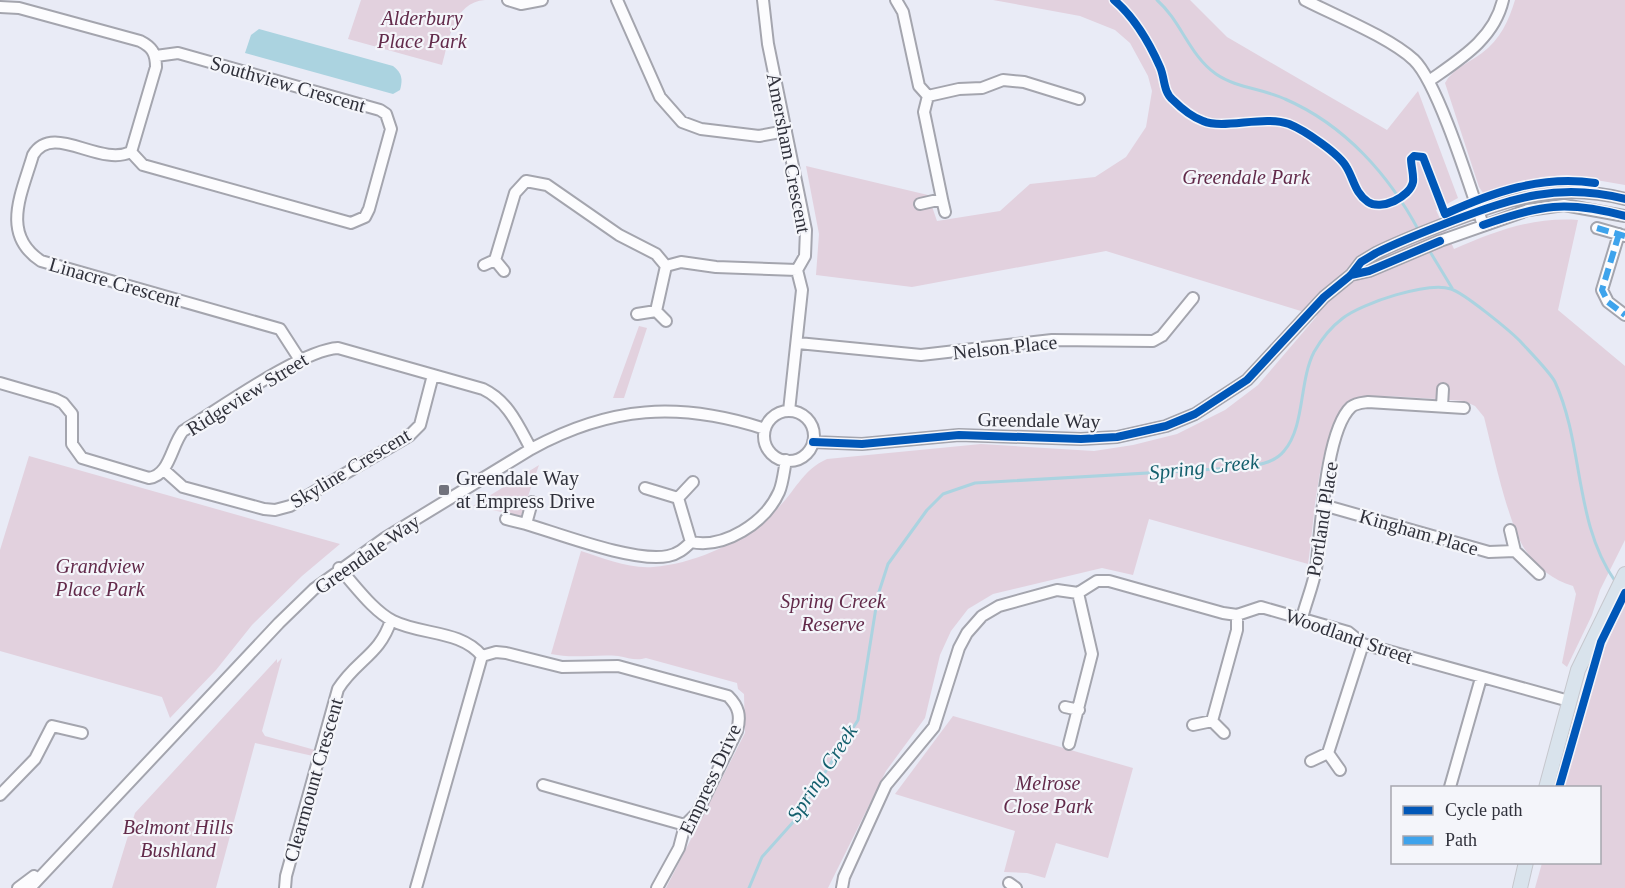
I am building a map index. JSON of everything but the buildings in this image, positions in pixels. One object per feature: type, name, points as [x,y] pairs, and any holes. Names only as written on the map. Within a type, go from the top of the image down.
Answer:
[{"type":"main road","points":[[1547,786],[1578,670],[1624,574]]},
{"type":"main road","points":[[1520,888],[1526,864]]},
{"type":"street","points":[[508,0],[521,4],[542,0]]},
{"type":"street","points":[[617,0],[660,97],[682,122],[701,129],[759,136],[786,131]]},
{"type":"street","name":"Amersham Crescent","points":[[763,0],[763,13],[806,230],[805,256],[797,270],[802,290],[789,411]]},
{"type":"street","points":[[896,0],[903,12],[919,86],[928,96]]},
{"type":"street","points":[[1305,0],[1396,47],[1415,61],[1429,81],[1483,225]]},
{"type":"street","points":[[1429,81],[1478,45],[1491,30],[1503,0]]},
{"type":"street","points":[[0,7],[19,8],[140,41],[150,46],[156,56],[156,67],[130,152]]},
{"type":"street","name":"Southview Crescent","points":[[130,152],[143,165],[351,223],[365,217],[369,209],[391,129],[386,114],[381,110],[178,53],[156,56]]},
{"type":"street","points":[[928,96],[982,88],[1003,80],[1024,82],[1079,99]]},
{"type":"street","points":[[928,96],[924,112],[945,212]]},
{"type":"street","name":"Linacre Crescent","points":[[130,152],[112,157],[59,142],[48,142],[38,146],[33,155],[16,218],[18,233],[24,246],[41,261],[280,329],[300,360]]},
{"type":"street","points":[[484,265],[495,260],[515,192],[526,181],[547,185],[618,235],[656,254],[666,266]]},
{"type":"street","name":"Greendale Way","points":[[813,442],[878,444],[959,435],[1081,439],[1117,437],[1166,426],[1195,414],[1247,380],[1278,349],[1313,308],[1351,275],[1361,262],[1391,245],[1521,197],[1553,191],[1595,192],[1625,199]]},
{"type":"street","points":[[920,204],[942,199]]},
{"type":"street","name":"Greendale Way","points":[[1351,275],[1369,271],[1440,241],[1528,210],[1564,205],[1625,216]]},
{"type":"street","points":[[1597,228],[1622,235],[1602,290],[1608,302],[1625,315]]},
{"type":"street","points":[[495,260],[504,271]]},
{"type":"street","points":[[666,266],[681,262],[716,267],[797,270]]},
{"type":"street","points":[[656,311],[666,266]]},
{"type":"street","name":"Nelson Place","points":[[798,343],[921,355],[1052,340],[1153,341],[1162,336],[1193,298]]},
{"type":"street","points":[[637,314],[656,311]]},
{"type":"street","points":[[656,311],[666,321]]},
{"type":"street","name":"Ridgeview Street","points":[[164,470],[174,442],[183,431],[300,360],[322,349],[338,348],[496,395],[505,403],[531,449]]},
{"type":"street","name":"Skyline Crescent","points":[[164,470],[183,487],[264,509],[275,510],[290,506],[409,436],[420,425],[433,375]]},
{"type":"street","points":[[0,383],[63,403],[72,414],[72,444],[82,458],[148,478],[157,477],[164,470]]},
{"type":"street","points":[[1442,406],[1443,389]]},
{"type":"street","name":"Portland Place","points":[[1302,618],[1315,573],[1326,474],[1341,424],[1349,409],[1357,403],[1368,402],[1464,408]]},
{"type":"street","name":"Greendale Way","points":[[30,888],[279,622],[339,568],[531,449],[583,424],[641,412],[687,411],[709,414],[765,429]]},
{"type":"street","points":[[789,411],[796,412],[808,421],[813,434],[813,442],[806,454],[786,460],[771,453],[764,438],[765,429],[774,416],[789,411]]},
{"type":"street","points":[[691,542],[704,544],[723,541],[748,527],[772,506],[780,490],[786,460]]},
{"type":"street","points":[[678,498],[693,482]]},
{"type":"street","points":[[645,488],[678,498]]},
{"type":"street","points":[[678,498],[691,542]]},
{"type":"street","points":[[525,524],[532,502]]},
{"type":"street","name":"Kingham Place","points":[[1323,505],[1489,552],[1515,551]]},
{"type":"street","points":[[506,519],[652,557],[680,552],[691,542]]},
{"type":"street","points":[[1510,530],[1515,551],[1539,574]]},
{"type":"street","points":[[339,568],[378,610],[392,620],[468,642],[482,656],[416,888]]},
{"type":"street","name":"Woodland Street","points":[[842,888],[844,876],[886,785],[934,727],[957,654],[967,633],[982,615],[999,606],[1057,590],[1078,593],[1097,581],[1109,581],[1237,615],[1262,607],[1348,632],[1363,644],[1569,701]]},
{"type":"street","points":[[1069,744],[1092,654],[1078,593]]},
{"type":"street","points":[[1212,721],[1237,630],[1237,615]]},
{"type":"street","name":"Clearmount Crescent","points":[[285,888],[286,876],[338,689],[348,674],[382,644],[392,620]]},
{"type":"street","points":[[1311,760],[1328,753],[1363,644]]},
{"type":"street","name":"Empress Drive","points":[[482,656],[495,652],[506,653],[562,667],[618,666],[728,696],[739,713],[737,730],[697,813],[685,825],[680,848],[657,888]]},
{"type":"street","points":[[1449,786],[1481,678]]},
{"type":"street","points":[[1065,707],[1079,710]]},
{"type":"street","points":[[1193,725],[1212,721]]},
{"type":"street","points":[[1212,721],[1224,733]]},
{"type":"street","points":[[0,795],[35,759],[52,726],[82,733]]},
{"type":"street","points":[[1328,753],[1340,770]]},
{"type":"street","points":[[543,785],[685,825]]},
{"type":"street","name":"Greendale Way","points":[[18,888],[55,859]]},
{"type":"green space","name":"Alderbury Place Park","points":[[361,0],[485,0],[474,2],[459,15],[450,34],[442,65],[348,39]]},
{"type":"green space","name":"Spring Creek Reserve","points":[[993,0],[1190,0],[1227,37],[1387,130],[1418,91],[1458,198],[1436,210],[1454,249],[1485,236],[1530,223],[1578,220],[1558,310],[1625,366],[1625,540],[1600,590],[1592,615],[1567,667],[1562,663],[1576,594],[1573,586],[1553,577],[1541,568],[1526,551],[1520,540],[1513,525],[1484,417],[1475,406],[1464,401],[1394,397],[1358,399],[1345,408],[1334,425],[1326,447],[1320,472],[1308,564],[1149,519],[1133,575],[1102,568],[993,594],[968,609],[951,631],[940,655],[925,718],[886,771],[828,888],[666,888],[745,733],[744,694],[738,689],[737,683],[646,658],[551,654],[581,551],[616,562],[644,567],[687,561],[719,549],[750,531],[783,503],[811,469],[827,459],[981,444],[1094,451],[1133,445],[1177,434],[1225,410],[1258,385],[1317,316],[1106,251],[912,287],[816,275],[819,234],[806,166],[928,195],[937,221],[1000,211],[1030,184],[1095,177],[1126,157],[1146,127],[1152,91],[1148,76],[1130,43],[1115,30],[1080,16]]},
{"type":"green space","points":[[1515,0],[1625,0],[1625,185],[1567,175],[1542,177],[1483,193],[1479,187],[1445,83],[1457,70],[1494,42],[1507,22]]},
{"type":"green space","points":[[639,326],[647,328],[624,398],[613,398]]},
{"type":"green space","name":"Grandview Place Park","points":[[29,456],[340,544],[302,576],[252,625],[216,670],[170,718],[162,697],[0,651],[0,550]]},
{"type":"green space","points":[[539,465],[521,516],[473,506]]},
{"type":"green space","points":[[1625,603],[1625,888],[1535,888],[1542,864],[1601,864],[1601,786],[1563,786],[1604,650]]},
{"type":"green space","name":"Belmont Hills Bushland","points":[[282,658],[262,731],[265,736],[315,750],[313,756],[255,743],[216,888],[112,888],[135,813],[277,659],[277,663]]},
{"type":"green space","name":"Melrose Close Park","points":[[953,716],[1133,768],[1108,858],[1056,843],[1045,878],[1027,873],[1004,872],[1015,831],[895,794]]},
{"type":"water","points":[[259,29],[393,66],[401,76],[400,90],[393,94],[245,53],[251,35]]},
{"type":"waterway","points":[[1157,0],[1173,18],[1199,57],[1216,74],[1232,82],[1285,99],[1307,110],[1346,137],[1394,190],[1419,231]]},
{"type":"waterway","points":[[1429,250],[1452,288]]},
{"type":"waterway","name":"Spring Creek","points":[[749,888],[762,857],[795,820],[858,720],[878,595],[888,564],[927,510],[943,494],[975,483],[1234,468],[1268,462],[1279,456],[1291,441],[1299,417],[1309,364],[1320,342],[1343,318],[1380,300],[1428,288],[1451,289],[1476,304],[1506,329],[1544,367],[1555,382],[1564,406],[1592,534],[1615,581]]},
{"type":"marked path","points":[[1597,228],[1625,236]]},
{"type":"marked path","points":[[1619,234],[1602,290],[1608,302],[1625,315]]},
{"type":"cycle path","points":[[1114,0],[1140,30],[1160,67],[1167,93],[1183,109],[1199,119],[1212,123],[1268,121],[1296,127],[1321,143],[1343,162],[1360,195],[1368,202],[1387,204],[1407,193],[1413,182],[1411,159],[1414,156],[1423,157],[1445,214],[1500,192],[1537,183],[1556,181],[1595,183]]},
{"type":"cycle path","points":[[813,442],[862,444],[959,435],[1081,439],[1117,437],[1166,426],[1195,414],[1247,380],[1324,297],[1351,275],[1361,262],[1376,253],[1413,236],[1516,199],[1557,192],[1601,194],[1625,199]]},
{"type":"cycle path","points":[[1483,225],[1521,213],[1553,207],[1586,208],[1625,216]]},
{"type":"cycle path","points":[[1351,275],[1369,271],[1440,241]]},
{"type":"cycle path","points":[[1560,786],[1601,642],[1625,593]]},
{"type":"place","name":"Greendale Way at Empress Drive","points":[[444,490]]},
{"type":"park label","name":"Greendale Park","points":[[1246,177]]}]
